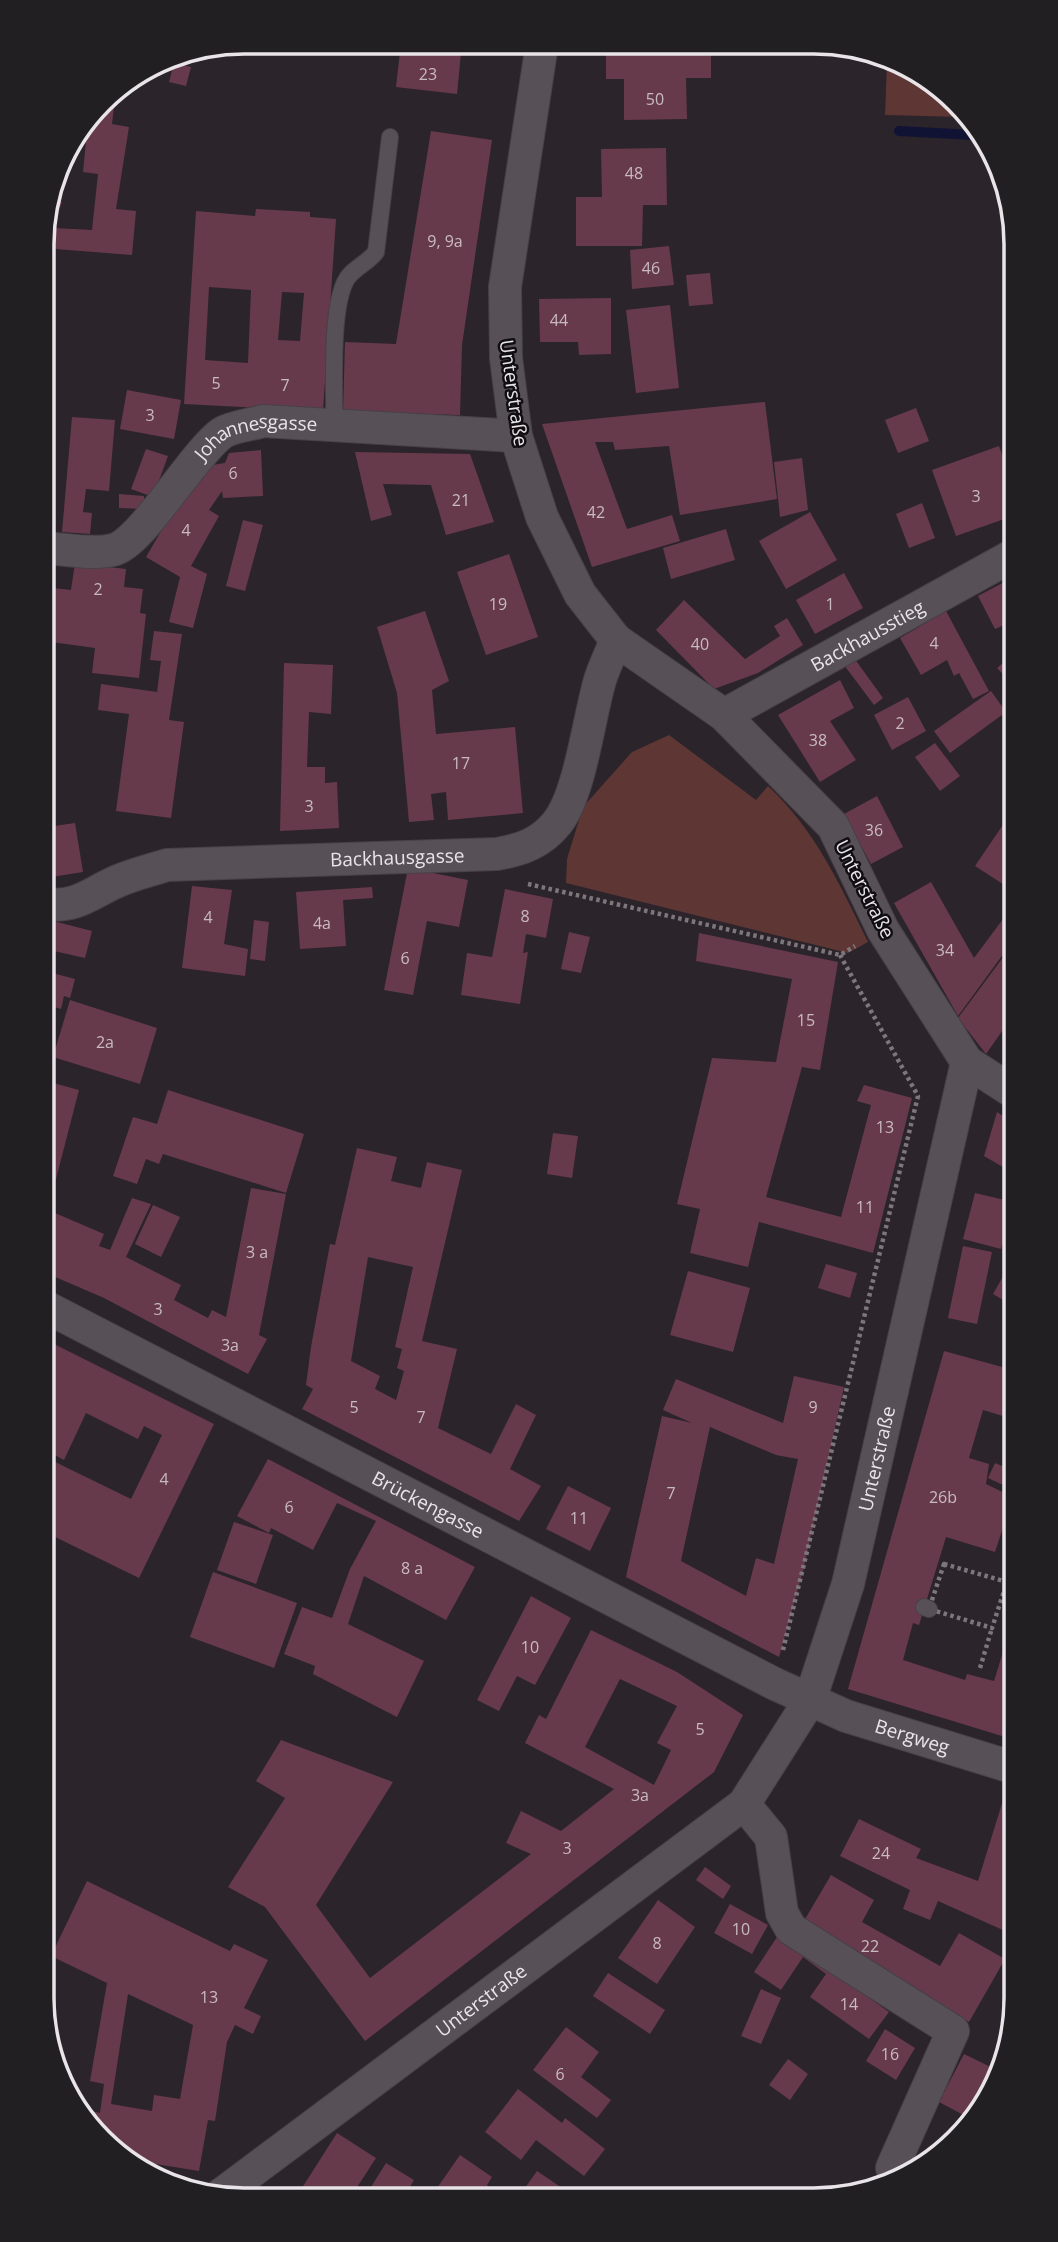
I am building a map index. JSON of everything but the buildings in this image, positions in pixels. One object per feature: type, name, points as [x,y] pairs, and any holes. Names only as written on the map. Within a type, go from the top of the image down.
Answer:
[{"type":"street","name":"Unterstraße","points":[[231,2187],[744,1804],[810,1700],[848,1584],[967,1062],[883,929],[834,826],[724,715],[616,640],[575,583],[542,517],[516,436],[506,358],[505,287],[540,54]]},
{"type":"street","name":"Johannesgasse","points":[[55,548],[112,551],[124,546],[169,495],[201,453],[224,432],[263,421],[516,436]]},
{"type":"street","name":"Backhausstieg","points":[[724,715],[1004,560]]},
{"type":"street","name":"Backhausgasse","points":[[55,905],[87,900],[118,881],[167,865],[497,854],[519,851],[538,841],[558,822],[570,799],[601,678],[616,640]]},
{"type":"street","points":[[967,1062],[1004,1086]]},
{"type":"street","name":"Brückengasse","points":[[54,1311],[775,1685],[810,1700]]},
{"type":"street","name":"Bergweg","points":[[810,1700],[846,1716],[1003,1764]]},
{"type":"street","points":[[744,1804],[771,1837],[782,1913],[791,1929],[953,2031],[892,2168]]},
{"type":"lane","points":[[334,425],[340,299],[348,276],[367,263],[376,252],[390,137]]},
{"type":"path","points":[[516,882],[840,955],[918,1096],[775,1685]]},
{"type":"path","points":[[992,1628],[926,1608],[944,1564],[1003,1581]]},
{"type":"path","points":[[979,1668],[1003,1594]]},
{"type":"shaded area","points":[[887,69],[919,86],[955,117],[885,115]]},
{"type":"shaded area","points":[[669,735],[756,800],[768,786],[785,803],[826,860],[868,942],[848,953],[566,883],[567,859],[583,807],[632,752]]},
{"type":"waterway","points":[[899,131],[969,135]]}]
